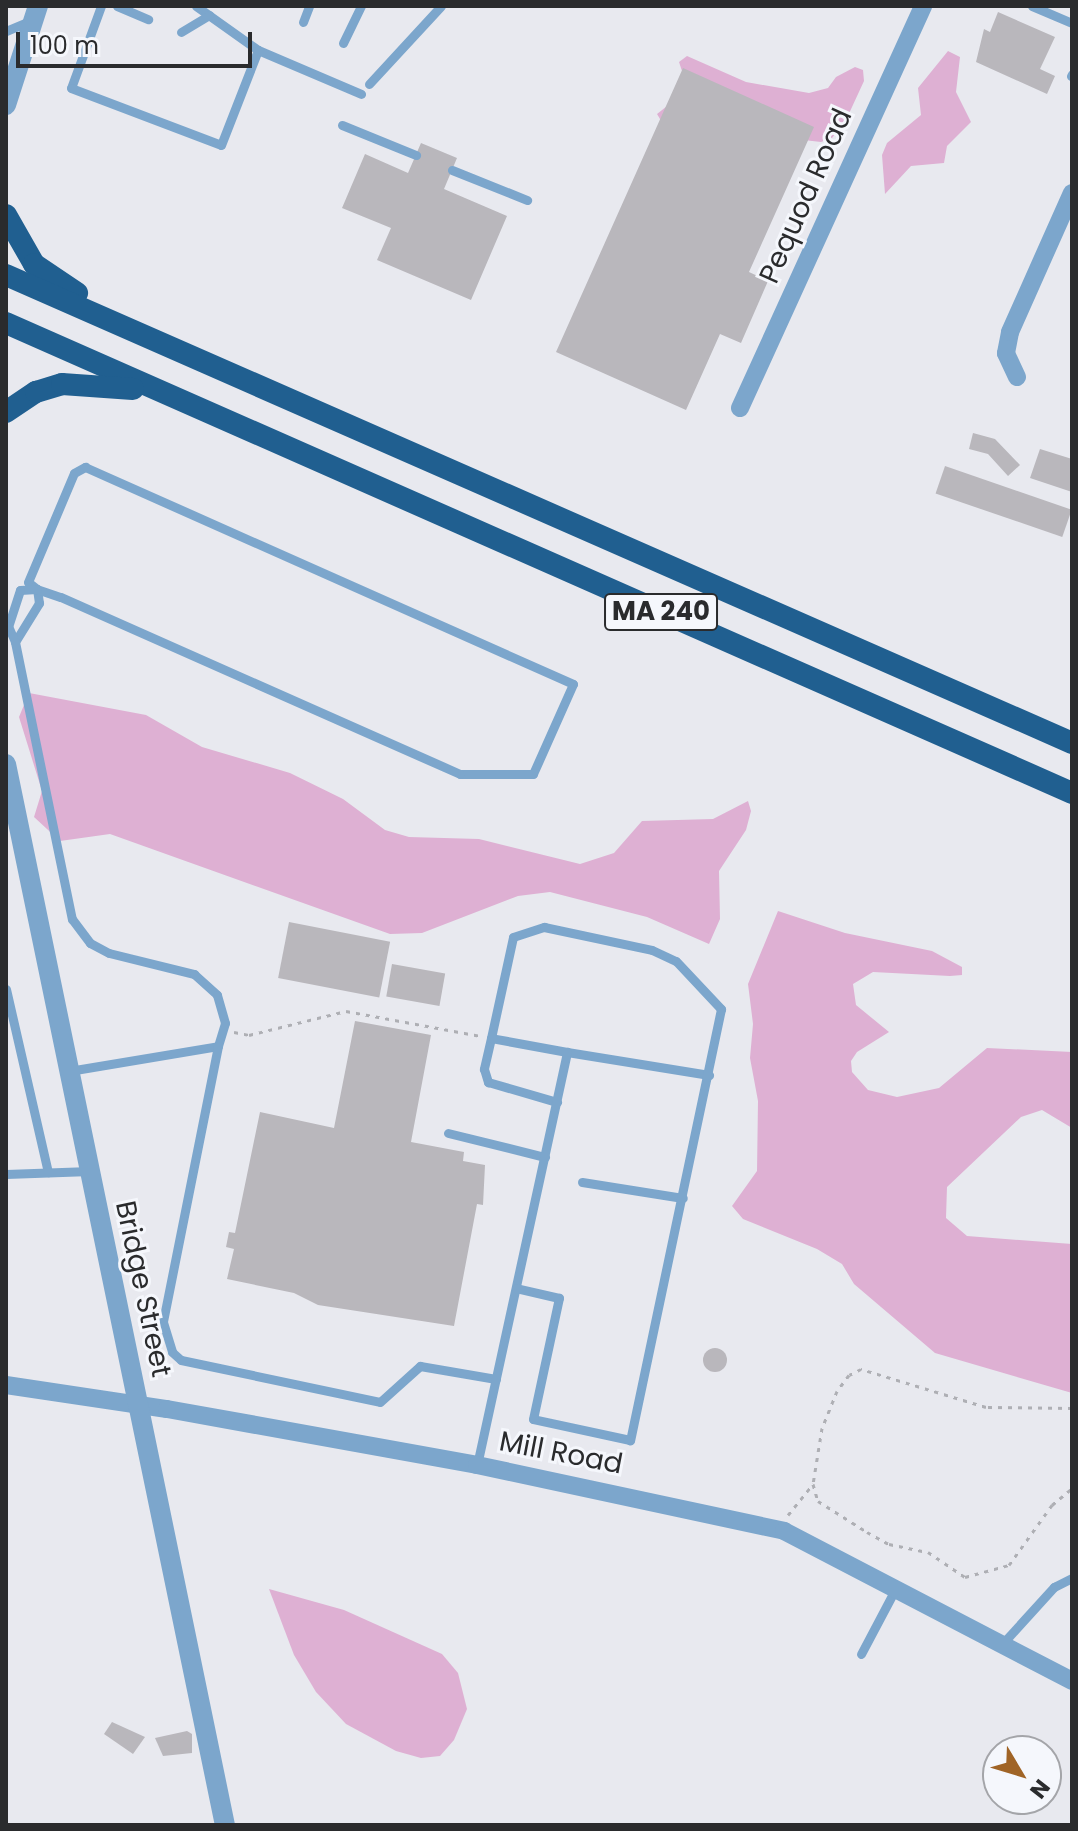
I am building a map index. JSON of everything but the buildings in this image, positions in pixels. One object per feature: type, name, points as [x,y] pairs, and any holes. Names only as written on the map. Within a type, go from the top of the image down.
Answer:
[{"type":"highway","points":[[6,215],[18,243],[42,272],[198,359]]},
{"type":"highway","name":"MA 240","points":[[6,275],[1072,743]]},
{"type":"highway","name":"MA 240","points":[[6,323],[1072,793]]},
{"type":"highway","points":[[6,412],[36,392],[62,384],[103,383],[170,396]]},
{"type":"street","name":"Pequod Road","points":[[740,408],[923,6]]},
{"type":"street","points":[[6,105],[36,13]]},
{"type":"street","points":[[1017,377],[1006,353],[1010,332],[1072,193]]},
{"type":"street","name":"Bridge Street","points":[[7,777],[225,1825]]},
{"type":"street","name":"Mill Road","points":[[6,1385],[139,1404],[477,1465],[784,1531],[1072,1681]]},
{"type":"lane","points":[[101,6],[71,88],[221,145],[258,50]]},
{"type":"lane","points":[[117,6],[148,19]]},
{"type":"lane","points":[[196,6],[258,50],[361,94]]},
{"type":"lane","points":[[303,22],[309,6]]},
{"type":"lane","points":[[343,43],[361,6]]},
{"type":"lane","points":[[369,84],[441,6]]},
{"type":"lane","points":[[1032,6],[1072,23]]},
{"type":"lane","points":[[6,31],[36,13]]},
{"type":"lane","points":[[181,32],[209,15]]},
{"type":"lane","points":[[342,125],[416,155]]},
{"type":"lane","points":[[452,170],[527,200]]},
{"type":"lane","points":[[6,651],[16,646],[39,603],[37,589],[28,582],[74,473],[85,467],[573,684],[533,774],[460,774],[37,589],[20,590],[8,626],[16,646],[72,919],[90,943],[109,953],[194,974],[217,995],[223,1030],[163,1322],[172,1352],[191,1363],[380,1402],[420,1366],[496,1379]]},
{"type":"lane","points":[[516,1288],[559,1298],[533,1419],[630,1440],[721,1009],[676,961],[652,950],[544,927],[513,937],[484,1069],[488,1082],[557,1102]]},
{"type":"lane","points":[[6,989],[48,1172]]},
{"type":"lane","points":[[491,1038],[709,1075]]},
{"type":"lane","points":[[69,1071],[218,1046]]},
{"type":"lane","points":[[477,1465],[567,1052]]},
{"type":"lane","points":[[448,1133],[545,1157]]},
{"type":"lane","points":[[6,1174],[90,1171]]},
{"type":"lane","points":[[582,1182],[683,1198]]},
{"type":"lane","points":[[1003,1643],[1054,1587],[1072,1578]]},
{"type":"lane","points":[[861,1654],[896,1588]]},
{"type":"path","points":[[223,1030],[249,1035],[346,1011],[491,1038]]},
{"type":"path","points":[[1072,1408],[1016,1411],[943,1395],[874,1370],[849,1375],[822,1428],[813,1484],[818,1501],[889,1544],[928,1552],[955,1572],[974,1576],[1009,1565],[1052,1505],[1072,1488]]},
{"type":"shaded area","points":[[948,51],[960,57],[956,92],[971,122],[947,146],[944,163],[911,166],[885,194],[882,155],[887,143],[921,115],[918,88]]},
{"type":"shaded area","points":[[687,56],[746,82],[809,93],[828,88],[836,77],[855,67],[863,70],[864,81],[846,120],[832,138],[821,142],[663,124],[657,114],[676,99],[685,80],[679,62]]},
{"type":"shaded area","points":[[29,693],[146,715],[202,747],[290,773],[343,799],[385,830],[409,837],[479,839],[580,864],[614,853],[642,821],[713,819],[748,801],[751,811],[746,830],[719,871],[720,919],[709,944],[647,917],[550,892],[518,896],[422,933],[390,934],[110,834],[60,841],[34,817],[42,791],[19,717]]},
{"type":"shaded area","points":[[778,911],[845,933],[932,951],[962,967],[962,975],[950,976],[873,972],[853,984],[856,1005],[889,1032],[857,1052],[851,1061],[852,1072],[868,1090],[897,1097],[939,1088],[987,1048],[1072,1052],[1072,1128],[1042,1110],[1021,1117],[947,1187],[946,1218],[967,1236],[1072,1244],[1072,1393],[935,1353],[854,1284],[842,1264],[817,1249],[743,1219],[732,1206],[757,1171],[758,1101],[750,1058],[753,1024],[748,984]]},
{"type":"shaded area","points":[[269,1589],[344,1610],[442,1654],[458,1673],[467,1709],[454,1740],[440,1756],[421,1758],[396,1751],[346,1724],[316,1692],[294,1655]]}]
